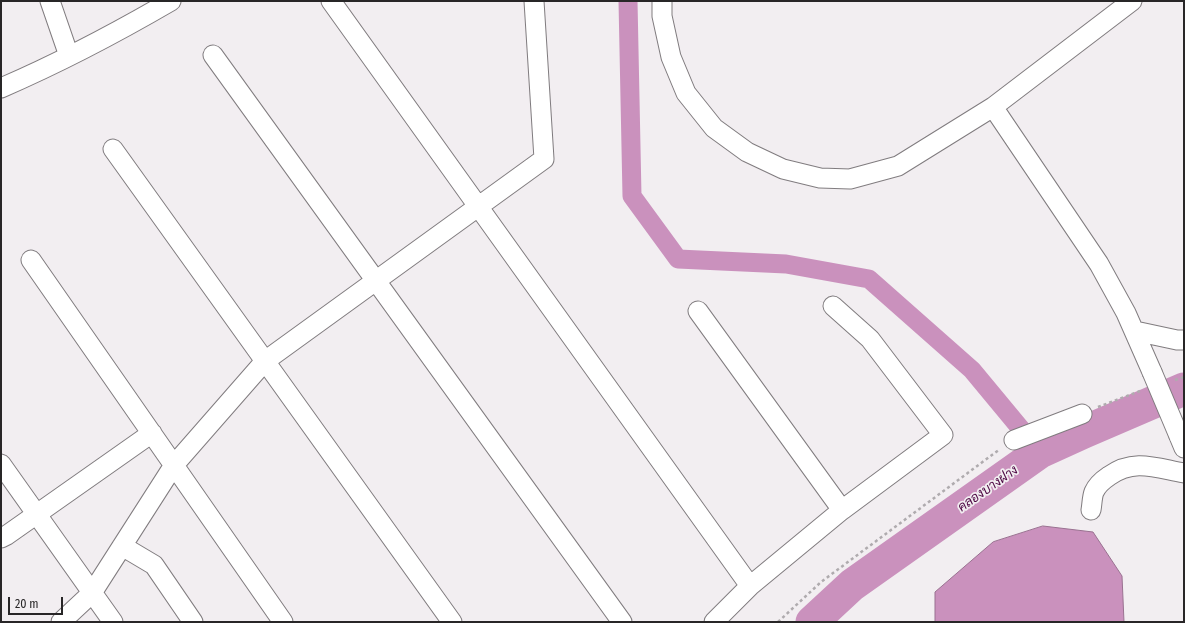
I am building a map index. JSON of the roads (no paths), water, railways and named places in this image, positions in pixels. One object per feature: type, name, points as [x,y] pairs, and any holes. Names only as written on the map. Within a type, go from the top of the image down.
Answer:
[{"type":"street","points":[[50,1],[69,56]]},
{"type":"street","points":[[1,88],[42,70],[144,17],[171,1]]},
{"type":"street","points":[[331,1],[750,586]]},
{"type":"street","points":[[61,622],[92,593],[174,466],[265,361],[544,159],[534,1]]},
{"type":"street","points":[[662,1],[662,16],[671,57],[686,93],[714,128],[748,152],[783,169],[820,178],[850,179],[898,166],[993,107],[1132,1]]},
{"type":"street","points":[[213,55],[622,622]]},
{"type":"street","points":[[993,107],[1099,264],[1135,331],[1182,442]]},
{"type":"street","points":[[113,149],[452,622]]},
{"type":"street","points":[[31,260],[284,622]]},
{"type":"street","points":[[714,622],[750,586],[842,510],[943,435],[870,339],[833,306]]},
{"type":"street","points":[[698,311],[842,510]]},
{"type":"street","points":[[1135,331],[1177,340],[1184,340]]},
{"type":"street","points":[[1014,440],[1082,414]]},
{"type":"street","points":[[1,538],[152,433]]},
{"type":"street","points":[[1,464],[113,622]]},
{"type":"street","points":[[1091,510],[1094,492],[1101,481],[1115,471],[1127,466],[1143,465],[1184,473]]},
{"type":"street","points":[[122,546],[154,565],[193,622]]},
{"type":"waterway","points":[[628,1],[632,196],[678,259],[786,264],[869,279],[972,370],[1040,452]]},
{"type":"waterway","name":"คลองบางฝาง","points":[[812,622],[852,585],[1040,452],[1184,389]]}]
